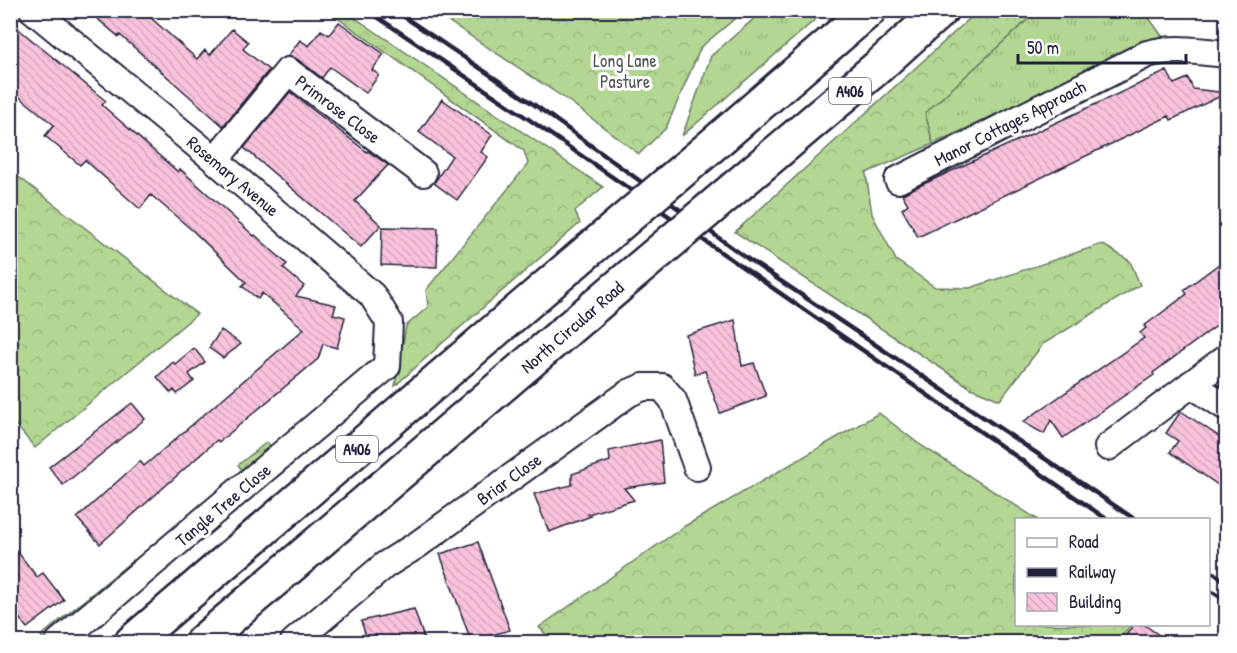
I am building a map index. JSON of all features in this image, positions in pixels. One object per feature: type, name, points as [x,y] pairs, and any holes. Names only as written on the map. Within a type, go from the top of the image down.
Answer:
[{"type":"highway","name":"A406","points":[[132,642],[869,10]]},
{"type":"highway","name":"North Circular Road","points":[[202,642],[879,66],[941,10]]},
{"type":"street","name":"Rosemary Avenue","points":[[33,10],[372,295],[389,322],[387,366]]},
{"type":"street","name":"Manor Cottages Approach","points":[[898,180],[1147,54],[1164,49],[1178,49],[1227,54]]},
{"type":"street","name":"Primrose Close","points":[[214,160],[288,71],[423,173]]},
{"type":"street","points":[[1108,447],[1227,358]]},
{"type":"street","name":"Tangle Tree Close","points":[[59,642],[387,366]]},
{"type":"street","points":[[1191,384],[1227,407]]},
{"type":"street","name":"Briar Close","points":[[294,642],[385,565],[417,545],[628,393],[644,387],[662,387],[673,400],[697,467]]},
{"type":"green space","points":[[328,11],[345,11],[603,187],[575,211],[580,223],[395,386],[406,326],[428,307],[426,290],[528,164],[524,151]]},
{"type":"green space","name":"Long Lane Pasture","points":[[433,11],[744,11],[701,47],[666,128],[639,154],[570,102]]},
{"type":"green space","points":[[763,11],[825,11],[682,136],[711,56]]},
{"type":"green space","points":[[978,11],[1037,11],[925,113],[933,144],[866,173],[872,214],[896,260],[935,287],[970,288],[1102,244],[1130,261],[1140,285],[1043,344],[1000,400],[971,388],[735,232]]},
{"type":"green space","points":[[1037,11],[1144,11],[1162,36],[933,144],[925,113]]},
{"type":"green space","points":[[11,171],[197,314],[35,448],[11,419]]},
{"type":"green space","points":[[879,413],[919,444],[1035,518],[1015,518],[1015,626],[1130,626],[1117,642],[553,642],[539,627],[685,526]]},
{"type":"green space","points":[[267,442],[273,449],[245,473],[238,465]]},
{"type":"green space","points":[[133,560],[138,566],[51,642],[45,642],[41,636]]},
{"type":"building","points":[[87,10],[142,10],[197,59],[205,50],[210,55],[232,29],[248,42],[243,49],[269,70],[223,126],[120,35],[119,37]]},
{"type":"building","points":[[10,22],[106,101],[102,105],[178,172],[180,169],[287,264],[283,268],[304,286],[296,296],[336,305],[333,314],[345,317],[337,348],[323,344],[318,359],[219,442],[217,440],[100,544],[77,518],[140,461],[144,466],[304,329],[262,293],[258,299],[242,286],[246,282],[192,230],[151,195],[140,209],[85,160],[80,165],[45,136],[54,125],[10,89]]},
{"type":"building","points":[[339,22],[384,54],[372,70],[379,75],[366,93],[330,67],[322,78],[297,59],[288,56],[300,40],[309,46],[321,30],[329,35]]},
{"type":"building","points":[[1167,71],[1174,84],[1188,78],[1193,89],[1227,93],[1171,120],[1169,116],[918,237],[902,209],[908,204],[902,194]]},
{"type":"building","points":[[290,92],[367,152],[388,165],[355,201],[381,225],[361,247],[244,148]]},
{"type":"building","points":[[442,99],[492,135],[481,152],[488,157],[457,200],[434,183],[452,156],[419,132]]},
{"type":"building","points":[[382,227],[438,228],[437,267],[381,265]]},
{"type":"building","points":[[1227,258],[1227,318],[1153,373],[1154,375],[1063,438],[1051,420],[1044,434],[1023,422],[1144,338],[1140,333],[1146,328],[1144,326],[1187,294],[1184,290]]},
{"type":"building","points":[[735,320],[742,366],[754,363],[766,396],[720,413],[705,371],[695,374],[686,335]]},
{"type":"building","points":[[221,330],[241,344],[223,358],[209,348]]},
{"type":"building","points":[[194,348],[205,362],[189,374],[194,381],[177,394],[174,390],[171,393],[157,377],[173,362],[175,364]]},
{"type":"building","points":[[132,403],[145,419],[63,485],[49,467]]},
{"type":"building","points":[[1181,411],[1227,442],[1227,491],[1170,452],[1178,441],[1166,433]]},
{"type":"building","points":[[660,440],[664,482],[624,488],[634,500],[588,514],[591,516],[549,532],[534,494],[572,485],[572,474],[610,461],[609,451]]},
{"type":"building","points":[[10,542],[37,577],[43,573],[64,600],[27,628],[10,606]]},
{"type":"building","points":[[478,542],[510,630],[471,641],[440,554]]},
{"type":"building","points":[[414,609],[424,638],[412,642],[368,642],[361,621]]},
{"type":"building","points":[[1133,626],[1146,626],[1169,642],[1121,642]]},
{"type":"railway","points":[[367,10],[1105,518]]},
{"type":"railway","points":[[394,10],[539,108],[748,259],[1133,518]]},
{"type":"railway","points":[[1210,570],[1226,582]]},
{"type":"railway","points":[[1210,590],[1226,601]]}]
